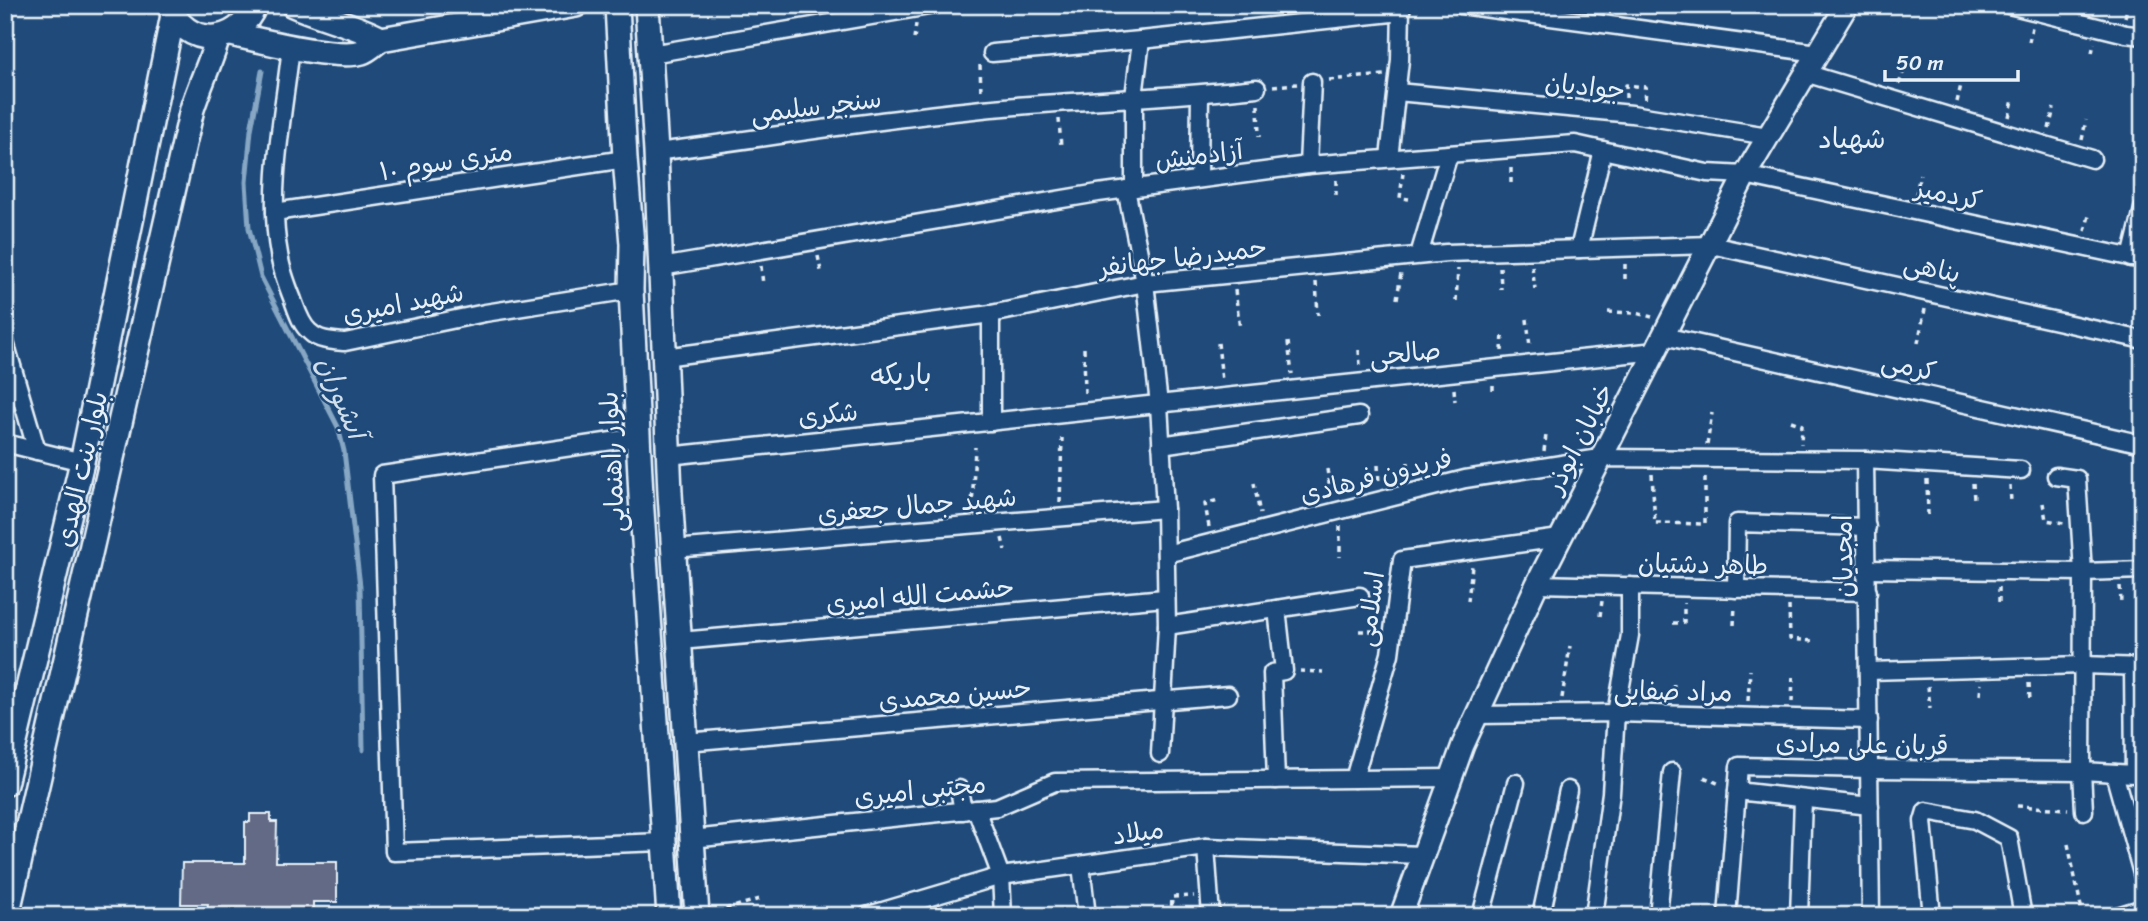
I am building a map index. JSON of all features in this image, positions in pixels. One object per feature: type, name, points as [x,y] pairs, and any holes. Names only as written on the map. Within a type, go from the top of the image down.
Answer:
[{"type":"main road","points":[[224,35],[242,26],[251,16],[255,5]]},
{"type":"main road","points":[[293,5],[318,11],[381,39]]},
{"type":"main road","points":[[171,10],[181,25],[192,33],[205,37],[224,35],[333,53],[362,52],[381,39],[576,5]]},
{"type":"main road","name":"بلوار راهنمایی","points":[[617,5],[632,244],[631,290],[639,437],[668,916]]},
{"type":"main road","points":[[648,5],[673,549],[692,839],[706,914]]},
{"type":"main road","name":"بلوار بنت الهدی","points":[[5,784],[82,462],[171,10]]},
{"type":"main road","name":"بلوار بنت الهدی","points":[[7,916],[192,108],[224,35]]},
{"type":"street","points":[[1461,5],[1818,54]]},
{"type":"street","name":"خیابان ابوذر","points":[[1401,916],[1463,745],[1560,538],[1745,175],[1847,5]]},
{"type":"street","points":[[2009,5],[2143,36]]},
{"type":"street","points":[[651,54],[927,6]]},
{"type":"street","points":[[992,52],[1141,40],[1401,8],[1400,60],[1389,158]]},
{"type":"street","points":[[1141,40],[1134,97],[1130,188],[1159,404],[1165,509],[1167,626],[1160,754]]},
{"type":"street","name":"شهید امیری","points":[[291,47],[275,212],[284,277],[299,317],[309,332],[325,340],[345,342],[485,313],[631,290]]},
{"type":"street","points":[[1805,73],[2092,159]]},
{"type":"street","points":[[1308,165],[1312,82]]},
{"type":"street","name":"سنجر سلیمی","points":[[656,152],[982,109],[1257,88]]},
{"type":"street","name":"جوادیان","points":[[1396,92],[1632,114],[1768,136]]},
{"type":"street","points":[[1199,179],[1200,94]]},
{"type":"street","name":"آزادمنش","points":[[661,267],[1130,188],[1308,165],[1389,158],[1575,144],[1707,173],[1745,175]]},
{"type":"street","points":[[1578,249],[1603,150]]},
{"type":"street","points":[[1411,256],[1449,154]]},
{"type":"street","name":"۱۰ متری سوم","points":[[275,212],[625,159]]},
{"type":"street","name":"کردمیر","points":[[1745,175],[2137,259]]},
{"type":"street","points":[[2137,259],[2143,209]]},
{"type":"street","name":"حمیدرضا جهانفر","points":[[664,357],[991,314],[1145,284],[1233,274],[1459,252],[1711,245]]},
{"type":"street","name":"پناهی","points":[[1711,245],[2143,340]]},
{"type":"street","points":[[991,314],[991,422]]},
{"type":"street","name":"صالحی","points":[[1159,404],[1532,364],[1664,336]]},
{"type":"street","name":"کرمی","points":[[1664,336],[2143,444]]},
{"type":"street","points":[[5,342],[37,451]]},
{"type":"street","name":"شکری","points":[[668,456],[1159,404]]},
{"type":"street","points":[[1161,445],[1359,416]]},
{"type":"street","points":[[639,437],[382,475],[394,852],[664,842]]},
{"type":"street","points":[[5,443],[82,462]]},
{"type":"street","points":[[1600,458],[1865,460],[2021,470]]},
{"type":"street","name":"فریدون فرهادی","points":[[1166,554],[1465,479],[1600,458]]},
{"type":"street","name":"امجدیان","points":[[1865,460],[1871,916]]},
{"type":"street","points":[[2056,477],[2077,479],[2083,572],[2084,810]]},
{"type":"street","name":"شهید جمال جعفری","points":[[673,549],[1165,509]]},
{"type":"street","points":[[1736,589],[1737,523],[1867,527]]},
{"type":"street","name":"اسلامی","points":[[1354,779],[1390,654],[1402,560],[1560,538]]},
{"type":"street","points":[[1868,569],[2083,572],[2143,570]]},
{"type":"street","name":"طاهر دشتیان","points":[[1538,584],[1868,592]]},
{"type":"street","points":[[1594,916],[1611,793],[1616,713],[1630,635],[1630,586]]},
{"type":"street","points":[[1167,626],[1360,596]]},
{"type":"street","name":"حشمت الله امیری","points":[[680,641],[1165,598]]},
{"type":"street","points":[[1276,780],[1272,673],[1284,671],[1277,609]]},
{"type":"street","points":[[1868,671],[2083,665],[2138,667]]},
{"type":"street","name":"قربان علی مرادی","points":[[1727,916],[1739,766],[2134,774],[2138,667]]},
{"type":"street","name":"حسین محمدی","points":[[686,742],[1228,695]]},
{"type":"street","name":"مراد صفایی","points":[[1477,715],[1616,713],[1869,720]]},
{"type":"street","points":[[1658,916],[1672,772]]},
{"type":"street","points":[[2114,773],[2143,877]]},
{"type":"street","name":"مجتبی امیری","points":[[692,839],[997,807],[1055,782],[1451,778]]},
{"type":"street","points":[[1481,916],[1516,783]]},
{"type":"street","points":[[959,789],[1001,876],[1003,916]]},
{"type":"street","points":[[1541,916],[1568,790]]},
{"type":"street","points":[[1737,791],[1870,806]]},
{"type":"street","points":[[1799,916],[1803,799]]},
{"type":"street","points":[[1932,916],[1923,821],[1926,811],[1975,820],[2009,838],[2023,916]]},
{"type":"street","points":[[1206,847],[1211,916]]},
{"type":"street","name":"میلاد","points":[[866,916],[1001,876],[1206,847],[1422,855]]},
{"type":"street","points":[[1081,865],[1087,916]]},
{"type":"street","points":[[2117,916],[2143,908]]},
{"type":"path","points":[[982,109],[980,53],[992,52]]},
{"type":"path","points":[[1257,88],[1259,137]]},
{"type":"path","points":[[1058,103],[1061,148]]},
{"type":"path","points":[[2045,145],[2054,108]]},
{"type":"path","points":[[1405,157],[1400,198],[1409,199]]},
{"type":"path","points":[[1912,211],[1920,174]]},
{"type":"path","points":[[1531,250],[1535,289]]},
{"type":"path","points":[[1499,251],[1501,289]]},
{"type":"path","points":[[1457,301],[1459,252]]},
{"type":"path","points":[[1397,299],[1411,256]]},
{"type":"path","points":[[1315,266],[1318,315]]},
{"type":"path","points":[[1233,274],[1240,330]]},
{"type":"path","points":[[1918,343],[1928,293]]},
{"type":"path","points":[[1608,312],[1636,313],[1664,336]]},
{"type":"path","points":[[1527,319],[1532,364]]},
{"type":"path","points":[[1288,342],[1294,390]]},
{"type":"path","points":[[1219,343],[1224,397]]},
{"type":"path","points":[[1084,348],[1085,412]]},
{"type":"path","points":[[1651,458],[1655,523],[1705,524],[1705,459],[1712,413]]},
{"type":"path","points":[[1791,421],[1802,425],[1800,460]]},
{"type":"path","points":[[1059,518],[1062,438]]},
{"type":"path","points":[[971,525],[975,447]]},
{"type":"path","points":[[1926,464],[1928,514]]},
{"type":"path","points":[[1327,470],[1336,511],[1340,557]]},
{"type":"path","points":[[1254,483],[1263,530]]},
{"type":"path","points":[[1211,543],[1205,504],[1218,500]]},
{"type":"path","points":[[2043,503],[2046,520],[2080,525]]},
{"type":"path","points":[[1468,601],[1474,550]]},
{"type":"path","points":[[1673,623],[1684,623],[1684,587]]},
{"type":"path","points":[[1789,590],[1790,639],[1812,641]]},
{"type":"path","points":[[1560,714],[1570,646]]},
{"type":"path","points":[[1747,717],[1750,670]]},
{"type":"path","points":[[1927,670],[1930,708]]},
{"type":"path","points":[[1284,671],[1323,672]]},
{"type":"path","points":[[1791,718],[1793,672]]},
{"type":"path","points":[[2017,806],[2084,810]]},
{"type":"path","points":[[2068,844],[2083,916]]},
{"type":"path","points":[[1171,916],[1171,897],[1210,895]]},
{"type":"path","points":[[706,914],[760,899]]},
{"type":"building","points":[[250,814],[271,814],[271,822],[277,822],[276,862],[337,862],[337,902],[313,902],[313,916],[207,916],[208,904],[181,904],[182,863],[245,863],[245,822],[250,822]]},
{"type":"waterway","name":"آبشوران","points":[[262,71],[251,130],[246,182],[249,228],[261,277],[338,427],[344,451],[360,586],[363,750]]},
{"type":"district","name":"شهیاد","points":[[1852,138]]},
{"type":"district","name":"باریکه","points":[[901,374]]}]
